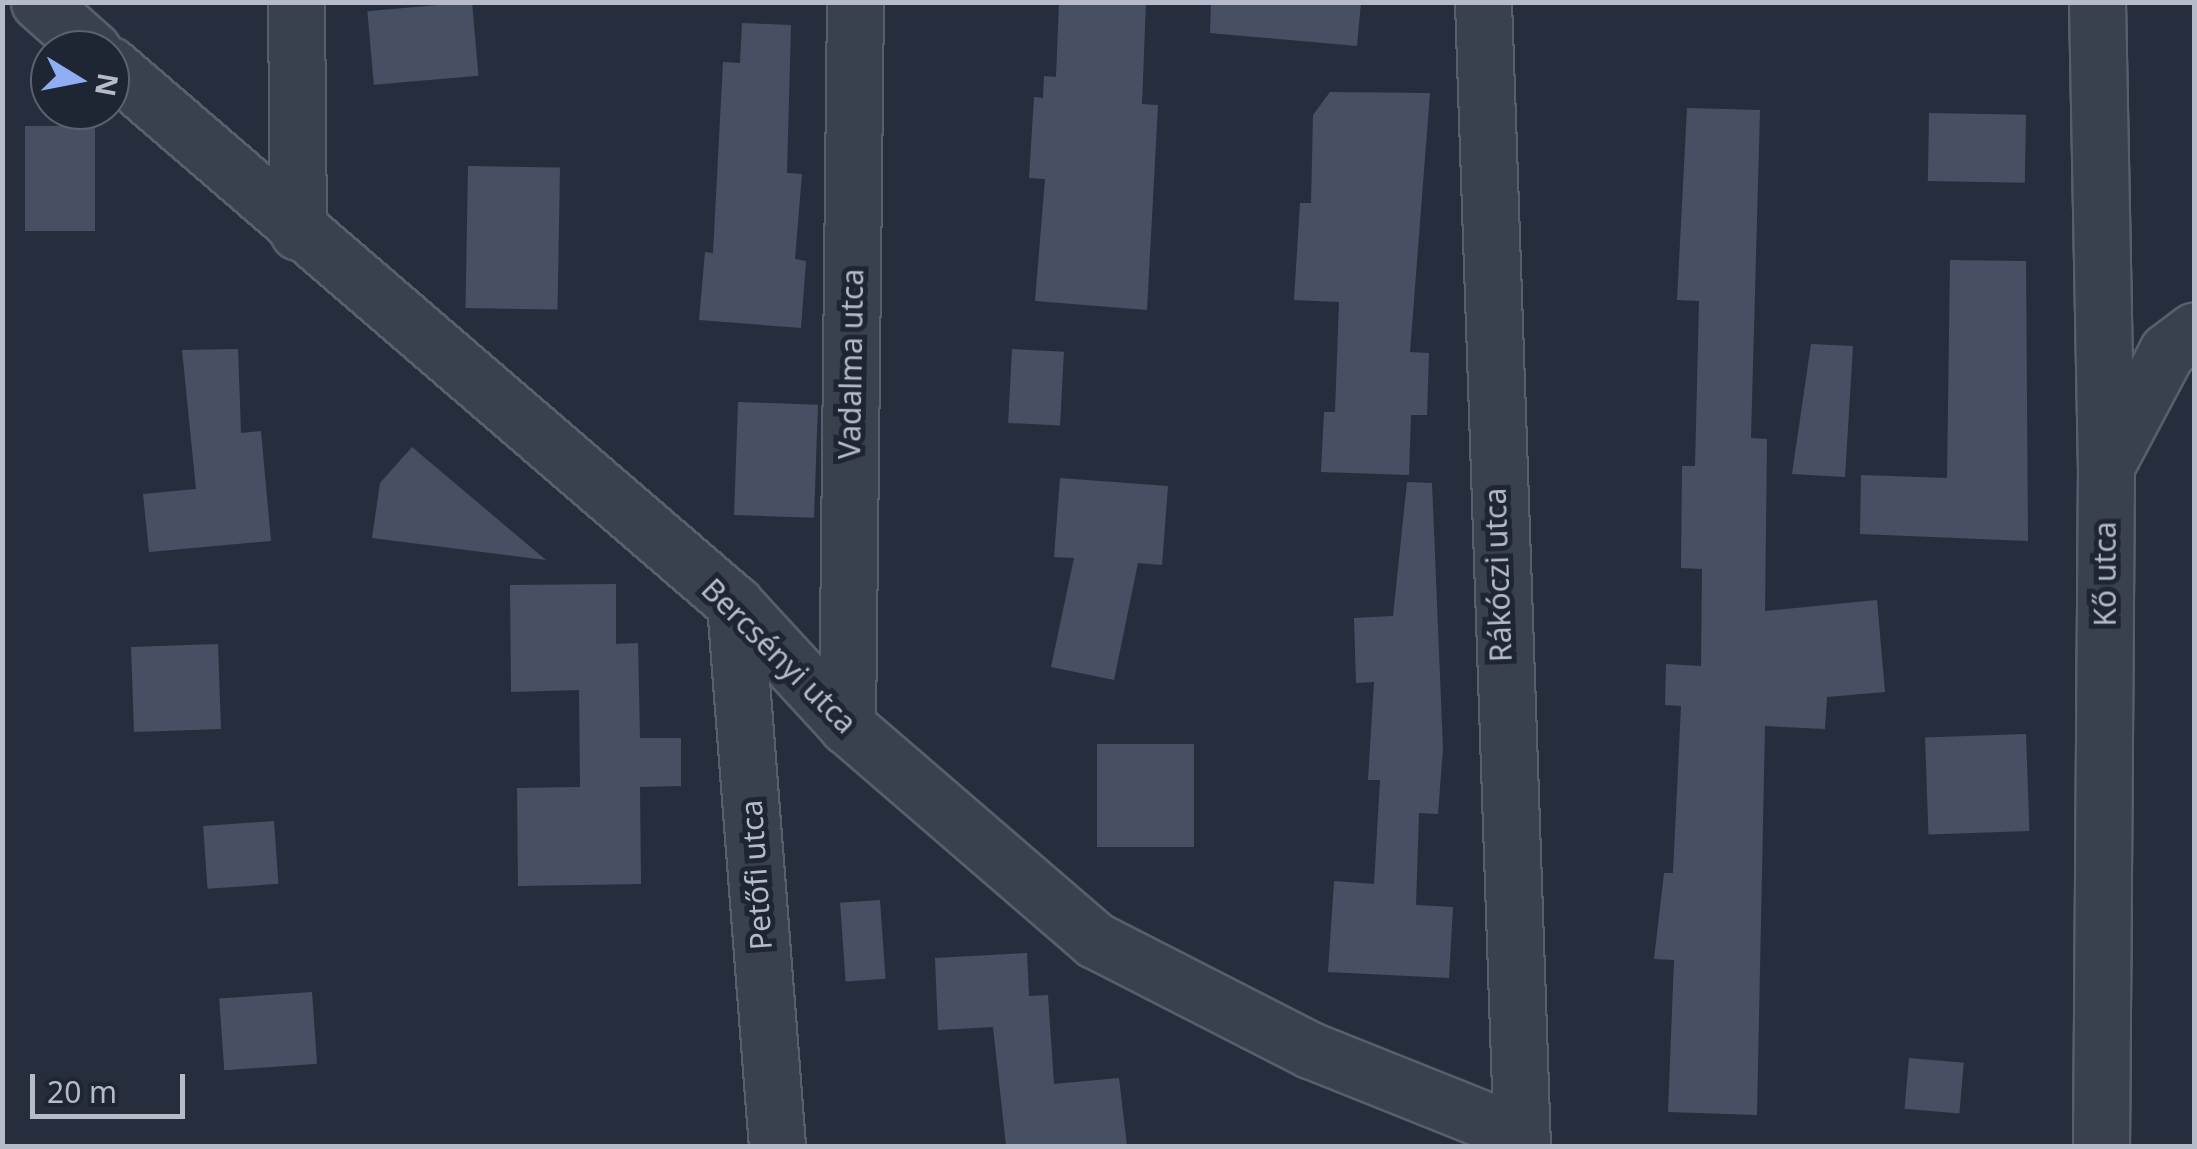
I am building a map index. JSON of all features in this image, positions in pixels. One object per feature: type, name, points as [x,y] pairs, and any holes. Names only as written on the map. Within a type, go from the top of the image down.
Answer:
[{"type":"street","points":[[39,2],[70,30]]},
{"type":"street","points":[[296,2],[298,232]]},
{"type":"street","name":"Vadalma utca","points":[[847,726],[855,2]]},
{"type":"street","name":"Rákóczi utca","points":[[1483,2],[1521,1140]]},
{"type":"street","name":"Kő utca","points":[[2097,2],[2106,467],[2101,1146]]},
{"type":"street","name":"Bercsényi utca","points":[[130,83],[298,232],[735,604],[847,726],[1095,940],[1310,1050],[1521,1140]]},
{"type":"street","points":[[2106,467],[2167,351],[2194,331]]},
{"type":"street","name":"Petőfi utca","points":[[735,604],[777,1146]]},
{"type":"building","points":[[472,2],[478,76],[374,85],[367,11]]},
{"type":"building","points":[[1059,2],[1146,2],[1142,104],[1158,105],[1147,310],[1035,301],[1045,179],[1029,178],[1034,97],[1043,98],[1044,76],[1056,77]]},
{"type":"building","points":[[1211,2],[1361,2],[1357,46],[1210,33]]},
{"type":"building","points":[[742,23],[791,25],[787,173],[802,174],[795,259],[806,261],[801,328],[699,320],[705,252],[713,253],[723,62],[740,63]]},
{"type":"building","points":[[1330,92],[1430,93],[1410,352],[1429,353],[1427,415],[1411,415],[1409,475],[1321,472],[1324,412],[1335,412],[1339,302],[1294,300],[1300,203],[1311,203],[1313,115]]},
{"type":"building","points":[[1687,108],[1760,110],[1751,438],[1767,439],[1765,611],[1877,600],[1885,692],[1827,697],[1825,729],[1765,726],[1757,1115],[1668,1112],[1674,960],[1654,959],[1664,873],[1673,873],[1681,706],[1665,705],[1666,664],[1701,666],[1702,569],[1681,568],[1682,466],[1695,466],[1699,301],[1677,300]]},
{"type":"building","points":[[1929,113],[2026,115],[2025,183],[1928,181]]},
{"type":"building","points":[[25,126],[30,126],[30,130],[95,130],[95,231],[25,231]]},
{"type":"building","points":[[468,166],[560,168],[558,310],[466,308]]},
{"type":"building","points":[[1950,260],[2026,261],[2028,541],[1860,534],[1861,475],[1947,478]]},
{"type":"building","points":[[1811,344],[1853,346],[1845,477],[1792,474]]},
{"type":"building","points":[[238,349],[241,433],[261,431],[271,541],[149,552],[143,494],[196,489],[182,350]]},
{"type":"building","points":[[1012,349],[1064,352],[1060,426],[1008,423]]},
{"type":"building","points":[[738,402],[818,405],[814,518],[734,515]]},
{"type":"building","points":[[412,447],[546,560],[372,538],[380,483]]},
{"type":"building","points":[[1060,478],[1168,486],[1162,565],[1138,563],[1114,680],[1051,667],[1074,558],[1054,557]]},
{"type":"building","points":[[1407,482],[1432,483],[1443,748],[1438,814],[1419,813],[1416,905],[1453,907],[1449,978],[1328,972],[1334,881],[1374,884],[1380,780],[1368,780],[1374,682],[1356,683],[1354,618],[1393,616]]},
{"type":"building","points":[[616,584],[616,644],[638,643],[640,738],[681,738],[681,786],[640,787],[641,884],[518,886],[517,788],[580,787],[579,690],[511,692],[510,585]]},
{"type":"building","points":[[218,644],[221,729],[134,732],[131,647]]},
{"type":"building","points":[[2026,734],[2029,831],[1928,834],[1925,738]]},
{"type":"building","points":[[1097,744],[1194,744],[1194,847],[1097,847]]},
{"type":"building","points":[[274,821],[278,884],[208,889],[203,826]]},
{"type":"building","points":[[880,900],[886,979],[846,982],[840,903]]},
{"type":"building","points":[[1027,953],[1029,996],[1048,995],[1054,1084],[1119,1078],[1127,1146],[1006,1146],[993,1027],[938,1030],[935,958]]},
{"type":"building","points":[[312,992],[317,1064],[224,1070],[219,998]]},
{"type":"building","points":[[1909,1058],[1964,1063],[1959,1114],[1905,1109]]}]
